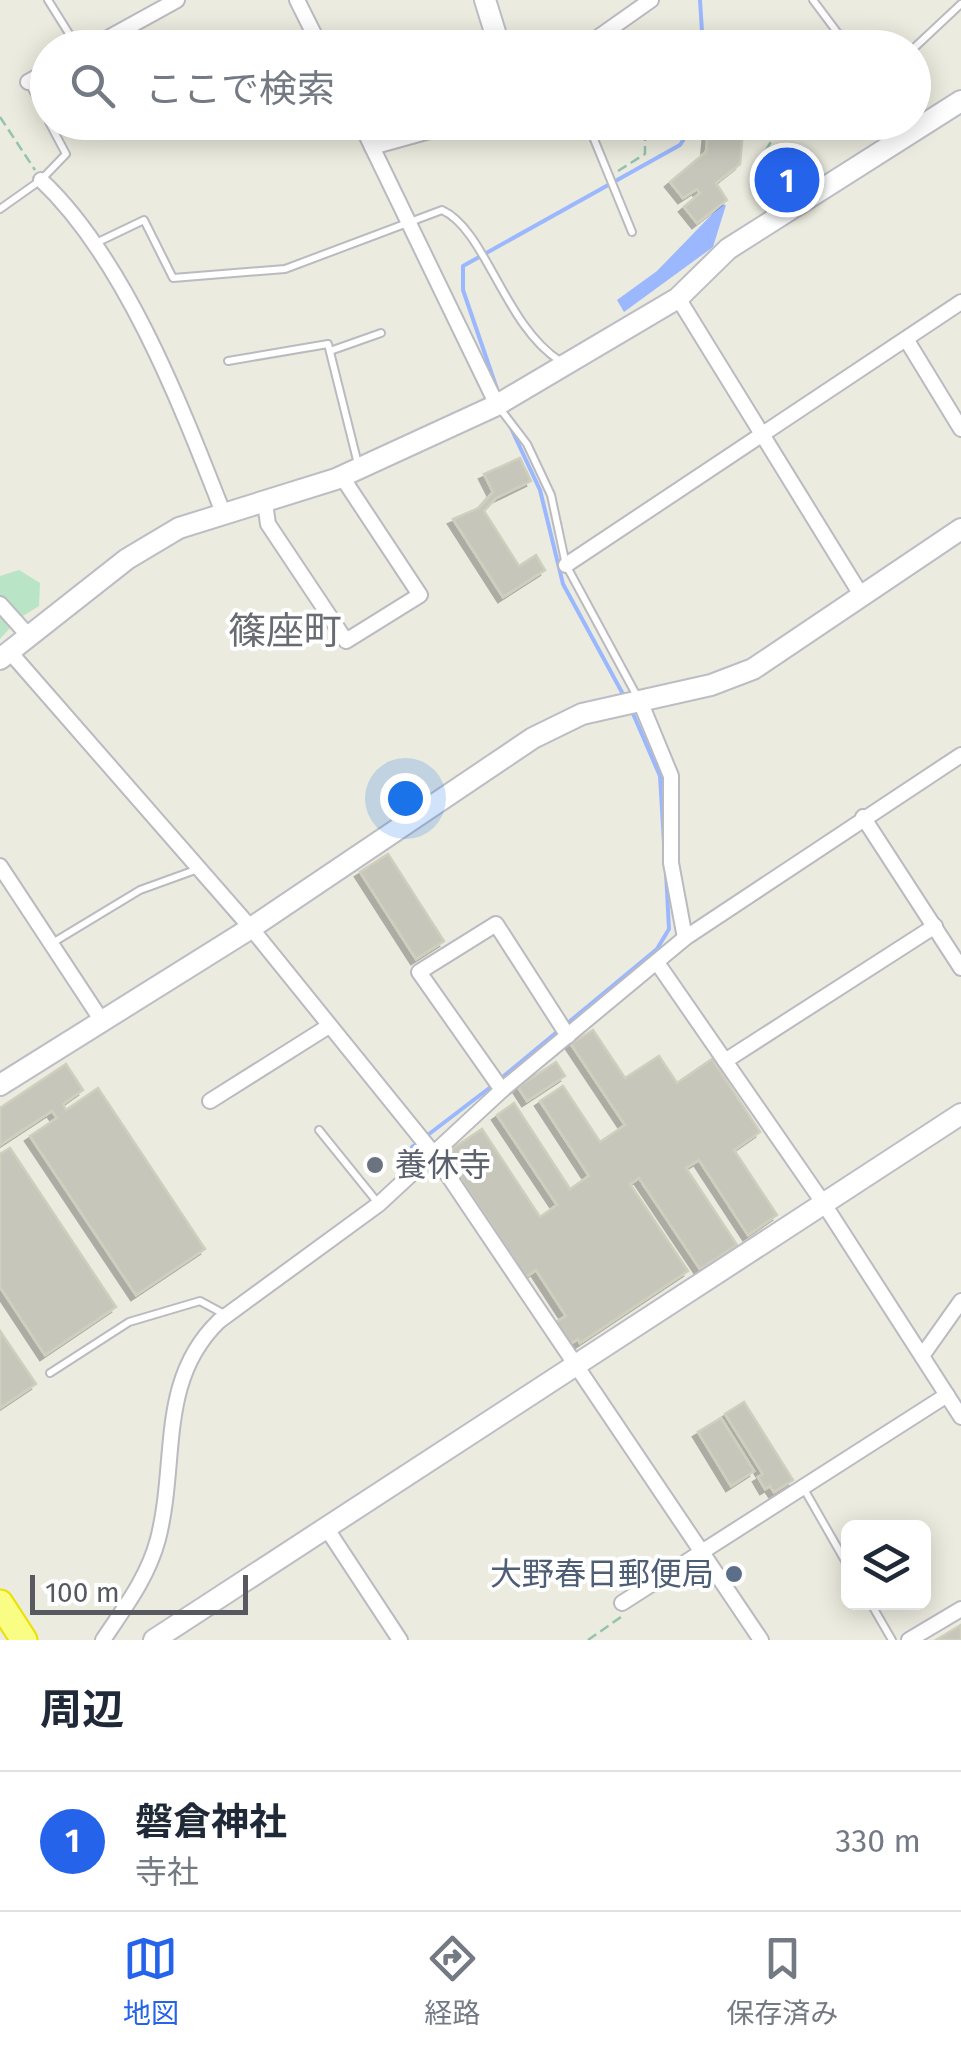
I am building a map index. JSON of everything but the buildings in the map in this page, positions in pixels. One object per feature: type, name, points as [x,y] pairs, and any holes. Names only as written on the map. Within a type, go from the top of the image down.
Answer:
[{"type":"highway","points":[[0,1604],[24,1640]]},
{"type":"street","points":[[123,30],[177,0]]},
{"type":"street","points":[[297,0],[312,30]]},
{"type":"street","points":[[485,0],[494,30]]},
{"type":"street","points":[[608,30],[651,0]]},
{"type":"street","points":[[931,120],[961,101]]},
{"type":"street","points":[[369,140],[498,405]]},
{"type":"street","points":[[372,147],[397,140]]},
{"type":"street","points":[[761,1640],[434,1152],[251,928],[3,650],[127,559],[179,528],[350,473],[498,405],[678,298],[728,249],[900,140]]},
{"type":"street","points":[[41,180],[96,243],[179,401],[224,515]]},
{"type":"street","points":[[678,298],[864,598]]},
{"type":"street","points":[[566,565],[961,302]]},
{"type":"street","points":[[906,339],[961,429]]},
{"type":"street","points":[[266,503],[268,524],[346,641],[420,595],[350,473]]},
{"type":"street","points":[[0,1085],[251,928],[532,738],[582,714],[752,669],[864,598],[961,529]]},
{"type":"street","points":[[0,604],[27,634]]},
{"type":"street","points":[[640,701],[671,776],[671,863],[685,938]]},
{"type":"street","points":[[103,1640],[145,1577],[158,1538],[182,1370],[197,1342],[226,1315],[379,1204],[502,1090],[685,938],[961,755]]},
{"type":"street","points":[[863,817],[961,968]]},
{"type":"street","points":[[0,866],[102,1021]]},
{"type":"street","points":[[502,1090],[419,972],[496,924],[568,1036]]},
{"type":"street","points":[[725,1060],[935,926]]},
{"type":"street","points":[[658,964],[824,1204],[961,1418]]},
{"type":"street","points":[[210,1101],[329,1026]]},
{"type":"street","points":[[154,1640],[961,1114]]},
{"type":"street","points":[[922,1356],[960,1304]]},
{"type":"street","points":[[622,1609],[701,1550],[947,1396]]},
{"type":"street","points":[[325,1526],[400,1640]]},
{"type":"street","points":[[909,1640],[961,1608]]},
{"type":"lane","points":[[48,0],[67,30]]},
{"type":"lane","points":[[813,0],[836,30]]},
{"type":"lane","points":[[931,32],[961,4]]},
{"type":"lane","points":[[28,82],[30,86]]},
{"type":"lane","points":[[0,209],[41,180],[66,154],[58,140]]},
{"type":"lane","points":[[594,140],[632,232]]},
{"type":"lane","points":[[96,243],[144,220],[172,278],[285,269],[442,210],[456,216],[509,308],[542,350],[565,364]]},
{"type":"lane","points":[[330,351],[381,333]]},
{"type":"lane","points":[[228,361],[328,344],[350,473]]},
{"type":"lane","points":[[498,405],[527,444],[551,495],[566,565],[640,701]]},
{"type":"lane","points":[[51,944],[140,890],[200,869]]},
{"type":"lane","points":[[319,1130],[379,1204]]},
{"type":"lane","points":[[50,1373],[129,1322],[200,1301],[226,1315]]},
{"type":"lane","points":[[802,1486],[841,1554]]},
{"type":"lane","points":[[875,1610],[892,1640]]},
{"type":"path","points":[[0,117],[41,180]]},
{"type":"path","points":[[609,176],[645,154],[645,140]]},
{"type":"path","points":[[751,177],[772,140]]},
{"type":"path","points":[[588,1640],[622,1609]]},
{"type":"green space","points":[[19,570],[40,583],[39,606],[18,619],[0,639],[0,576]]},
{"type":"water","points":[[722,204],[726,205],[713,247],[624,312],[617,300],[657,271]]},
{"type":"waterway","points":[[700,0],[702,30]]},
{"type":"waterway","points":[[497,389],[463,290],[463,266],[683,140]]},
{"type":"waterway","points":[[510,426],[540,490],[563,584],[624,696]]},
{"type":"waterway","points":[[631,709],[660,776],[664,843]]},
{"type":"waterway","points":[[499,1080],[657,949],[669,929],[666,872]]},
{"type":"waterway","points":[[412,1147],[492,1086]]},
{"type":"place","name":"磐倉神社","points":[[787,180]]},
{"type":"place","name":"養休寺","points":[[375,1165]]},
{"type":"place","name":"大野春日郵便局","points":[[734,1574]]},
{"type":"district","name":"篠座町","points":[[285,631]]}]
